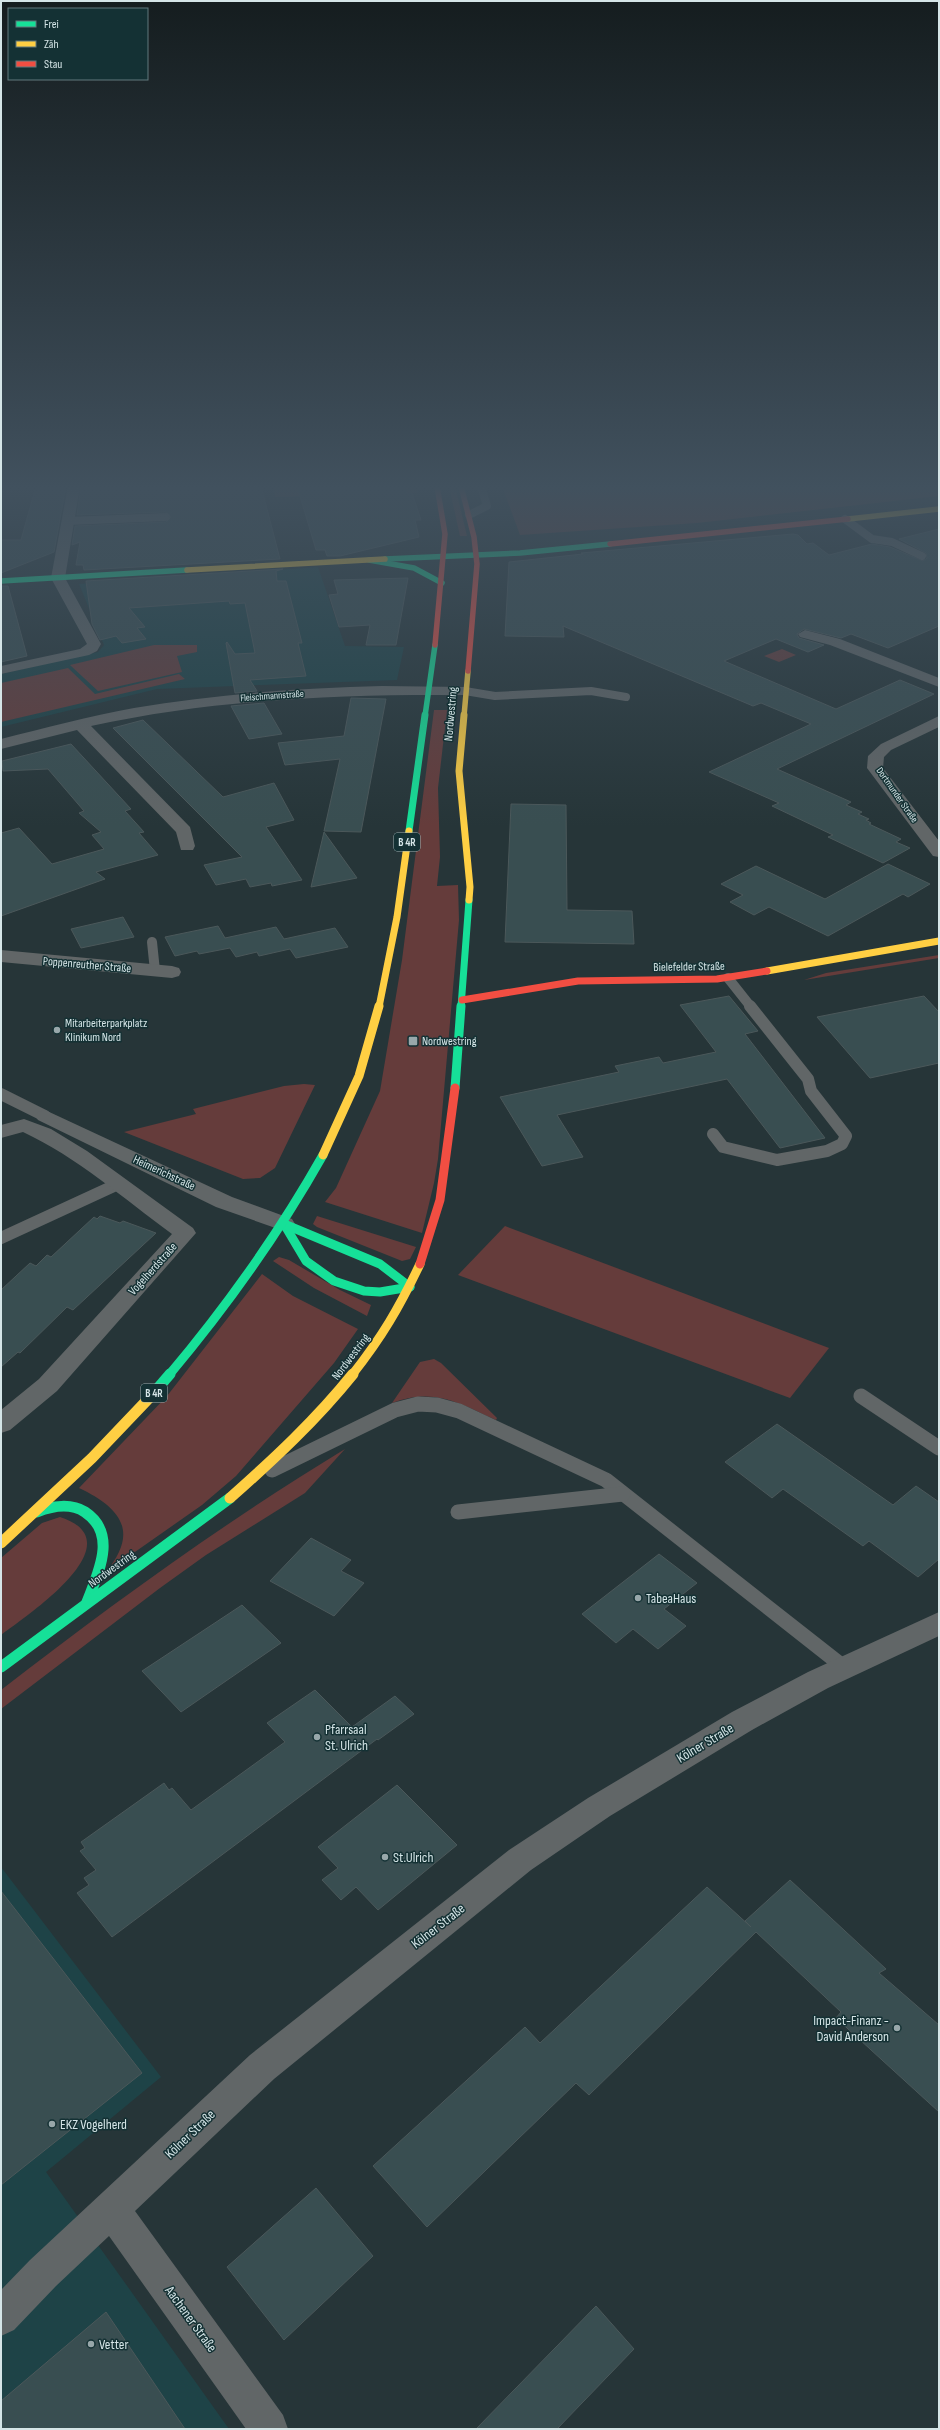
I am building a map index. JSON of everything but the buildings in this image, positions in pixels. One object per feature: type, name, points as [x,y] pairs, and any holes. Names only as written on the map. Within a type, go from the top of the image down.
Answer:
[{"type":"main road","name":"Nordwestring","points":[[1,1543],[36,1512],[105,1446],[152,1396],[220,1312],[284,1224],[316,1171],[341,1123],[366,1058],[380,1008],[390,960],[440,599]]},
{"type":"main road","name":"Nordwestring","points":[[1,1667],[249,1482],[299,1436],[344,1386],[378,1341],[410,1287],[431,1239],[446,1179],[470,893],[459,771],[472,599]]},
{"type":"main road","name":"Bielefelder Straße","points":[[462,1000],[578,981],[619,979],[696,981],[728,978],[939,941]]},
{"type":"main road","points":[[284,1224],[306,1261],[334,1281],[364,1291],[380,1292],[410,1287]]},
{"type":"main road","points":[[284,1224],[380,1264],[410,1287]]},
{"type":"main road","points":[[36,1512],[57,1506],[73,1506],[94,1517],[101,1526],[105,1544],[87,1602]]},
{"type":"street","points":[[1,670],[84,652],[92,648],[94,644],[70,599]]},
{"type":"street","points":[[805,634],[835,642],[939,683]]},
{"type":"street","name":"Fleischmannstraße","points":[[1,744],[133,713],[224,700],[292,694],[465,691]]},
{"type":"street","name":"Dortmunder Straße","points":[[939,721],[886,747],[876,756],[875,768],[939,852]]},
{"type":"street","points":[[81,725],[184,831],[187,846]]},
{"type":"street","name":"Poppenreuther Straße","points":[[1,956],[164,972]]},
{"type":"street","name":"Heimerichstraße","points":[[45,1116],[224,1202],[284,1224]]},
{"type":"street","name":"Vogelherdstraße","points":[[1,1132],[24,1125],[44,1134],[74,1153],[185,1233],[48,1385],[1,1424]]},
{"type":"street","name":"Kölner Straße","points":[[1,2317],[43,2272],[112,2210],[208,2116],[262,2067],[520,1860],[598,1807],[742,1720],[939,1623]]},
{"type":"street","name":"Aachener Straße","points":[[112,2210],[269,2429]]},
{"type":"lane","points":[[465,691],[495,696],[592,691],[626,697]]},
{"type":"lane","points":[[152,942],[164,972]]},
{"type":"lane","points":[[713,1134],[723,1147],[777,1160],[827,1151],[842,1144],[846,1136],[810,1091],[808,1079],[728,978]]},
{"type":"lane","points":[[1,1094],[45,1116]]},
{"type":"lane","points":[[1,1238],[118,1184]]},
{"type":"lane","points":[[861,1396],[939,1448]]},
{"type":"lane","points":[[249,1482],[395,1410],[418,1404],[437,1405],[459,1411],[606,1480],[845,1668]]},
{"type":"lane","points":[[458,1512],[623,1494]]},
{"type":"shaded area","points":[[85,599],[329,599],[345,646],[404,647],[397,680],[157,689],[1,727],[1,674],[98,652],[104,645]]},
{"type":"shaded area","points":[[154,645],[197,645],[197,652],[177,656],[182,672],[98,691],[70,665]]},
{"type":"shaded area","points":[[782,649],[796,655],[779,662],[764,656]]},
{"type":"shaded area","points":[[68,668],[95,694],[179,674],[185,679],[1,722],[1,683]]},
{"type":"shaded area","points":[[434,710],[447,710],[438,788],[440,857],[437,886],[458,885],[459,920],[438,1159],[422,1233],[325,1202],[336,1188],[380,1091],[402,960]]},
{"type":"shaded area","points":[[939,955],[939,958],[804,980],[826,973]]},
{"type":"shaded area","points":[[304,1084],[315,1085],[275,1168],[260,1178],[243,1179],[124,1132],[196,1114],[193,1109],[284,1086]]},
{"type":"shaded area","points":[[317,1216],[416,1247],[410,1259],[402,1261],[317,1227],[313,1224]]},
{"type":"shaded area","points":[[505,1226],[829,1348],[790,1398],[458,1275]]},
{"type":"shaded area","points":[[279,1257],[289,1260],[340,1290],[371,1305],[367,1316],[314,1288],[273,1261]]},
{"type":"shaded area","points":[[262,1274],[293,1296],[358,1329],[334,1363],[236,1476],[202,1505],[105,1573],[116,1558],[122,1545],[123,1533],[121,1523],[115,1513],[106,1504],[79,1488],[167,1396]]},
{"type":"shaded area","points":[[434,1359],[441,1363],[497,1418],[496,1420],[458,1403],[434,1397],[407,1398],[392,1403],[420,1362]]},
{"type":"shaded area","points":[[345,1449],[305,1493],[206,1555],[160,1588],[1,1709],[1,1690],[43,1658],[127,1595],[256,1505]]},
{"type":"shaded area","points":[[60,1517],[81,1528],[87,1543],[82,1560],[70,1578],[52,1595],[1,1635],[1,1558],[42,1523]]},
{"type":"shaded area","name":"EKZ Vogelherd","points":[[1,1867],[161,2077],[46,2172],[229,2429],[1,2429]]},
{"type":"traffic: fast","points":[[409,831],[435,645]]},
{"type":"traffic: fast","points":[[455,1088],[469,900]]},
{"type":"traffic: fast","points":[[152,1395],[244,1280],[285,1219],[323,1155]]},
{"type":"traffic: fast","points":[[284,1224],[306,1261],[334,1281],[364,1291],[380,1292],[410,1287]]},
{"type":"traffic: fast","points":[[284,1224],[380,1264],[410,1287]]},
{"type":"traffic: fast","points":[[1,1667],[230,1498]]},
{"type":"traffic: fast","points":[[37,1512],[59,1506],[76,1508],[94,1518],[101,1528],[104,1539],[103,1552],[96,1578],[87,1602]]},
{"type":"traffic: slow","points":[[468,671],[459,771],[470,887],[469,900]]},
{"type":"traffic: slow","points":[[323,1155],[343,1115],[359,1076],[382,997],[397,917],[409,831]]},
{"type":"traffic: slow","points":[[767,971],[939,941]]},
{"type":"traffic: slow","points":[[230,1498],[287,1448],[324,1410],[379,1341],[399,1308],[420,1264]]},
{"type":"traffic: slow","points":[[1,1543],[92,1458],[152,1395]]},
{"type":"traffic: jam","points":[[435,645],[439,599]]},
{"type":"traffic: jam","points":[[468,671],[474,599]]},
{"type":"traffic: jam","points":[[462,1000],[578,981],[717,979],[767,971]]},
{"type":"traffic: jam","points":[[420,1264],[435,1221],[445,1178],[455,1088]]},
{"type":"place","name":"Mitarbeiterparkplatz Klinikum Nord","points":[[57,1030]]},
{"type":"place","name":"Nordwestring","points":[[413,1041]]},
{"type":"place","name":"TabeaHaus","points":[[638,1598]]},
{"type":"place","name":"Pfarrsaal St. Ulrich","points":[[317,1737]]},
{"type":"place","name":"St.Ulrich","points":[[385,1857]]},
{"type":"place","name":"Impact-Finanz - David Anderson","points":[[897,2028]]},
{"type":"place","name":"EKZ Vogelherd","points":[[52,2124]]},
{"type":"place","name":"Vetter","points":[[91,2344]]}]
